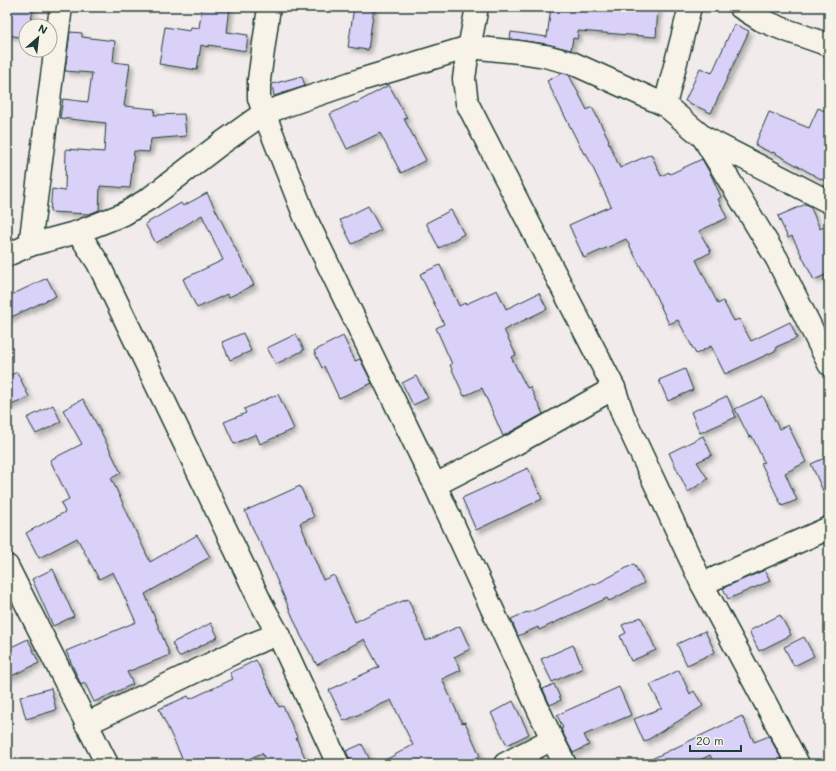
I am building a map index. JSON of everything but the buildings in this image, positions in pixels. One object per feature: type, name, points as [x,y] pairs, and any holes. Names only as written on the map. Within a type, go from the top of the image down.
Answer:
[{"type":"street","points":[[30,245],[61,7]]},
{"type":"street","points":[[269,7],[259,80],[260,98],[264,113],[305,217],[435,485],[552,739],[565,764]]},
{"type":"street","points":[[476,7],[464,79],[467,103],[614,388],[623,415],[702,584],[798,764]]},
{"type":"street","points":[[665,105],[690,7]]},
{"type":"street","points":[[740,7],[761,20],[782,29],[829,45]]},
{"type":"street","points":[[7,255],[30,245],[78,232],[124,214],[150,198],[219,145],[264,113],[360,80],[469,47],[545,56],[572,63],[665,105],[703,137],[829,202]]},
{"type":"street","points":[[703,137],[777,259],[829,364]]},
{"type":"street","points":[[78,232],[98,263],[261,603],[278,634],[338,764]]},
{"type":"street","points":[[435,485],[515,444],[614,388]]},
{"type":"street","points":[[702,584],[829,528]]},
{"type":"street","points":[[7,566],[107,764]]},
{"type":"street","points":[[86,724],[250,644],[278,634]]},
{"type":"street","points":[[505,764],[552,739]]}]
